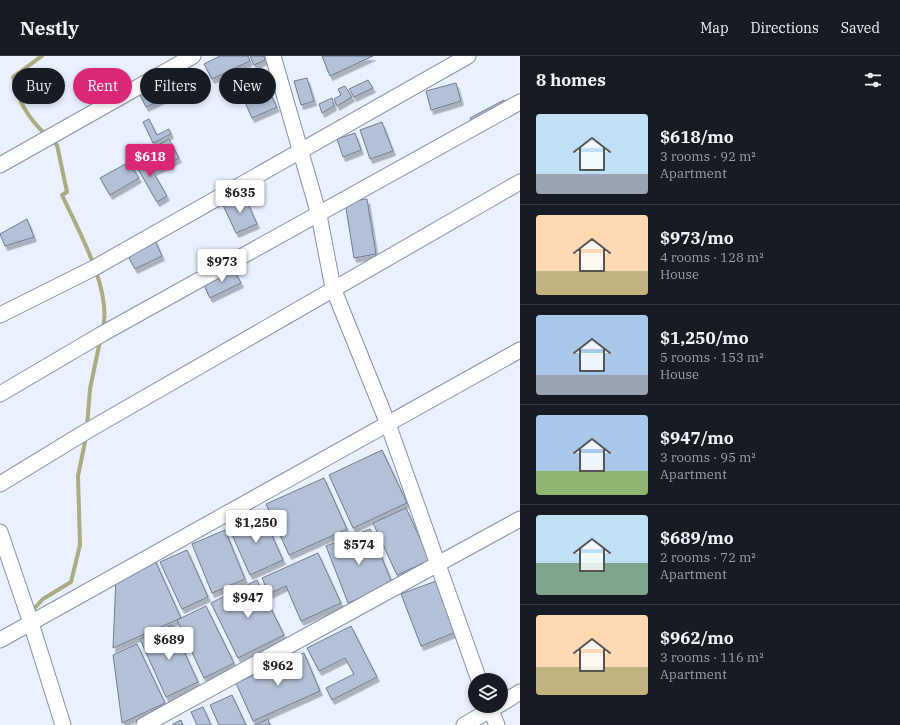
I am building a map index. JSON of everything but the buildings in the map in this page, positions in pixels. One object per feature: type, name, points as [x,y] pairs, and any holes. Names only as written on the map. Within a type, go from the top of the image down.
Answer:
[{"type":"street","points":[[0,165],[193,56]]},
{"type":"street","points":[[273,56],[319,215],[333,288],[388,424],[477,673]]},
{"type":"street","points":[[0,315],[94,268],[468,56]]},
{"type":"street","points":[[0,394],[102,334],[319,215],[520,102]]},
{"type":"street","points":[[0,484],[87,431],[333,288],[520,182]]},
{"type":"street","points":[[0,640],[520,350]]},
{"type":"street","points":[[144,725],[520,519]]},
{"type":"street","points":[[0,532],[31,623],[63,725]]},
{"type":"street","points":[[508,699],[520,692]]},
{"type":"street","points":[[464,725],[484,713]]},
{"type":"street","points":[[495,713],[497,725]]},
{"type":"waterway","points":[[42,56],[13,77],[17,94],[21,102],[34,123],[46,135]]},
{"type":"waterway","points":[[51,140],[57,145],[67,192],[62,195],[92,260],[103,296],[103,328]]},
{"type":"waterway","points":[[87,427],[90,389],[100,341]]},
{"type":"waterway","points":[[31,612],[43,599],[71,582],[80,545],[78,476],[86,437]]}]
